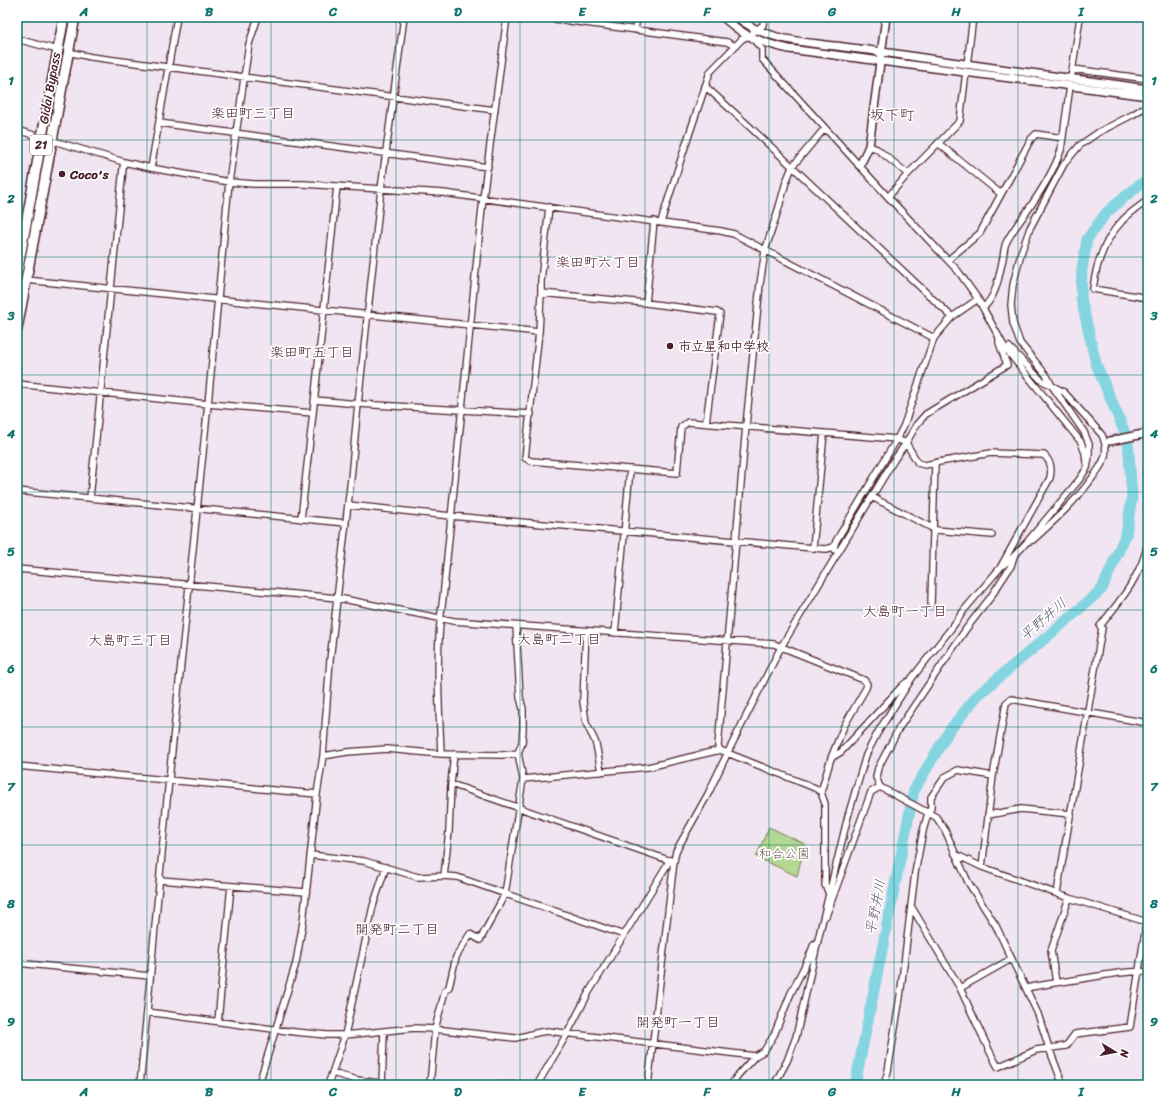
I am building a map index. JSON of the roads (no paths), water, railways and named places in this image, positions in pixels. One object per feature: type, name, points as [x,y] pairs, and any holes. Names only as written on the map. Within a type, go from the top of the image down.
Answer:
[{"type":"highway","name":"Gidai Bypass","points":[[17,273],[64,17]]},
{"type":"highway","name":"Gidai Bypass","points":[[17,329],[75,17]]},
{"type":"main road","points":[[723,17],[749,36],[768,44],[789,49],[966,72],[1148,89]]},
{"type":"main road","points":[[737,17],[744,23],[757,30],[792,41],[967,64],[1148,96]]},
{"type":"main road","points":[[859,165],[862,162],[869,146],[886,17]]},
{"type":"main road","points":[[1108,442],[1147,435]]},
{"type":"street","points":[[151,168],[177,17]]},
{"type":"street","points":[[140,1085],[160,880],[168,779],[208,404],[229,182],[249,44],[258,17]]},
{"type":"street","points":[[257,1085],[261,1077],[296,963],[306,892],[322,756],[330,660],[338,598],[381,189],[404,17]]},
{"type":"street","points":[[440,754],[440,619],[444,598],[483,198],[507,17]]},
{"type":"street","points":[[540,17],[727,42],[735,46]]},
{"type":"street","points":[[635,30],[637,17]]},
{"type":"street","points":[[661,222],[710,72],[742,39],[749,36],[763,25],[764,17]]},
{"type":"street","points":[[967,64],[973,17]]},
{"type":"street","points":[[983,308],[992,296],[999,277],[1005,244],[1031,206],[1058,160],[1063,138],[1080,17]]},
{"type":"street","points":[[749,36],[762,49],[762,60],[958,271],[978,299],[1005,348],[1081,442],[1085,453],[1087,468]]},
{"type":"street","points":[[17,39],[58,50]]},
{"type":"street","points":[[68,52],[91,57],[169,66],[495,110]]},
{"type":"street","points":[[1073,69],[1148,79]]},
{"type":"street","points":[[888,197],[960,120],[966,72]]},
{"type":"street","points":[[705,86],[952,317]]},
{"type":"street","points":[[774,1085],[787,1061],[796,1037],[848,816],[866,755],[878,732],[912,678],[965,609],[1000,568],[1027,542],[1074,486],[1087,468],[1089,444],[1084,432],[1052,386],[1047,376],[1020,344],[1013,323],[1011,305],[1013,285],[1020,253],[1030,228],[1064,164],[1080,146],[1099,132],[1145,107]]},
{"type":"street","points":[[159,123],[488,167]]},
{"type":"street","points":[[720,750],[718,746],[746,426],[760,284],[765,251],[792,167],[825,128]]},
{"type":"street","points":[[17,130],[52,142],[124,162],[229,182],[254,184],[304,184],[443,192],[721,231],[734,234],[934,338]]},
{"type":"street","points":[[948,260],[980,233],[1031,138],[1036,134],[1063,138]]},
{"type":"street","points":[[938,143],[1001,194]]},
{"type":"street","points":[[869,146],[878,149],[908,174]]},
{"type":"street","points":[[90,498],[110,288],[124,162]]},
{"type":"street","points":[[301,519],[337,186]]},
{"type":"street","points":[[1148,200],[1122,221],[1111,234],[1102,250],[1095,271],[1093,289],[1148,298]]},
{"type":"street","points":[[549,207],[541,281],[539,332],[525,458],[532,461],[677,473],[681,426],[688,422],[897,439],[906,443],[918,463],[925,465],[991,453],[1044,455],[1049,460],[1051,471],[1050,478],[1000,568]]},
{"type":"street","points":[[646,303],[654,221]]},
{"type":"street","points":[[26,280],[539,332]]},
{"type":"street","points":[[541,293],[646,303],[717,312],[720,314],[706,423]]},
{"type":"street","points":[[837,554],[834,547],[836,541],[904,426],[934,338],[952,317],[978,299]]},
{"type":"street","points":[[999,338],[1041,380],[1064,392],[1108,442],[1101,466],[1083,491],[1033,540],[1027,542]]},
{"type":"street","points":[[537,1085],[567,1034],[589,992],[672,861],[676,851],[708,794],[781,647],[894,460],[917,424],[926,414],[1007,364],[999,343],[999,338]]},
{"type":"street","points":[[17,384],[208,404],[313,413]]},
{"type":"street","points":[[315,400],[358,404],[531,414]]},
{"type":"street","points":[[813,548],[824,433]]},
{"type":"street","points":[[932,604],[935,462]]},
{"type":"street","points":[[615,633],[630,470]]},
{"type":"street","points":[[17,491],[346,523]]},
{"type":"street","points":[[872,497],[936,530],[992,535]]},
{"type":"street","points":[[348,505],[451,516],[813,548],[826,549],[834,547]]},
{"type":"street","points":[[1057,893],[1102,628],[1100,626],[1132,585],[1148,545]]},
{"type":"street","points":[[1014,556],[1011,566],[990,598],[966,629],[899,728],[878,768],[876,777],[880,787],[936,818],[945,830],[968,882],[996,926],[1038,1014],[1063,1084],[1056,1085]]},
{"type":"street","points":[[17,569],[338,598],[454,621],[774,644],[793,651],[864,680],[867,684],[844,726],[831,758],[821,792],[825,804],[825,885],[829,894]]},
{"type":"street","points":[[430,1085],[435,1029],[456,957],[470,934],[480,940],[505,894],[523,779],[518,753],[522,742],[523,729],[516,626]]},
{"type":"street","points":[[586,630],[582,701],[586,724],[595,741],[601,772]]},
{"type":"street","points":[[831,758],[841,752],[902,686],[912,678]]},
{"type":"street","points":[[982,867],[993,776],[1006,702],[1011,699],[1148,723]]},
{"type":"street","points":[[322,756],[347,752],[387,749],[440,754],[503,755],[518,753]]},
{"type":"street","points":[[523,779],[648,767],[720,750],[815,788],[821,792]]},
{"type":"street","points":[[444,876],[449,831],[450,784],[454,754]]},
{"type":"street","points":[[17,766],[317,794]]},
{"type":"street","points":[[884,1085],[888,1072],[900,997],[915,873],[926,812],[931,808],[931,797],[945,777],[958,770],[993,776]]},
{"type":"street","points":[[450,784],[672,861]]},
{"type":"street","points":[[731,1085],[755,1056],[764,1051],[774,1035],[791,993],[809,957],[829,909],[871,792],[880,787]]},
{"type":"street","points":[[988,815],[1021,809],[1071,814]]},
{"type":"street","points":[[955,854],[982,867],[1069,898],[1147,922]]},
{"type":"street","points":[[310,855],[364,862],[418,877],[457,877],[624,935]]},
{"type":"street","points":[[648,1085],[672,861]]},
{"type":"street","points":[[328,1085],[345,1035],[373,906],[386,867]]},
{"type":"street","points":[[160,880],[306,892]]},
{"type":"street","points":[[218,1021],[231,886]]},
{"type":"street","points":[[1056,982],[1051,951],[1069,898]]},
{"type":"street","points":[[911,906],[960,988],[998,1067],[1036,1050],[1066,1046],[1075,1034],[1130,1027],[1148,913]]},
{"type":"street","points":[[960,988],[1011,959]]},
{"type":"street","points":[[17,963],[150,976]]},
{"type":"street","points":[[1026,988],[1056,982],[1139,971],[1148,972]]},
{"type":"street","points":[[147,1012],[276,1030],[327,1035],[384,1032],[414,1028],[515,1038],[548,1031],[755,1056]]},
{"type":"street","points":[[382,1084],[384,1032]]},
{"type":"street","points":[[332,1073],[357,1080],[392,1085]]},
{"type":"street","points":[[487,1085],[522,1085]]},
{"type":"waterway","name":"平野井川","points":[[855,1085],[914,790],[949,731],[977,696],[1102,589],[1126,534],[1132,497],[1128,440],[1096,364],[1081,298],[1082,269],[1087,239],[1107,212],[1139,185],[1148,180]]},
{"type":"place","name":"Coco's","points":[[62,174]]},
{"type":"place","name":"市立星和中学校","points":[[670,346]]},
{"type":"district","name":"楽田町三丁目","points":[[253,113]]},
{"type":"district","name":"坂下町","points":[[892,115]]},
{"type":"district","name":"楽田町六丁目","points":[[598,262]]},
{"type":"district","name":"楽田町五丁目","points":[[312,352]]},
{"type":"district","name":"大島町一丁目","points":[[905,611]]},
{"type":"district","name":"大島町二丁目","points":[[559,639]]},
{"type":"district","name":"大島町三丁目","points":[[130,640]]},
{"type":"district","name":"開発町二丁目","points":[[397,929]]},
{"type":"district","name":"開発町一丁目","points":[[678,1022]]},
{"type":"park label","name":"和合公園","points":[[784,853]]}]
